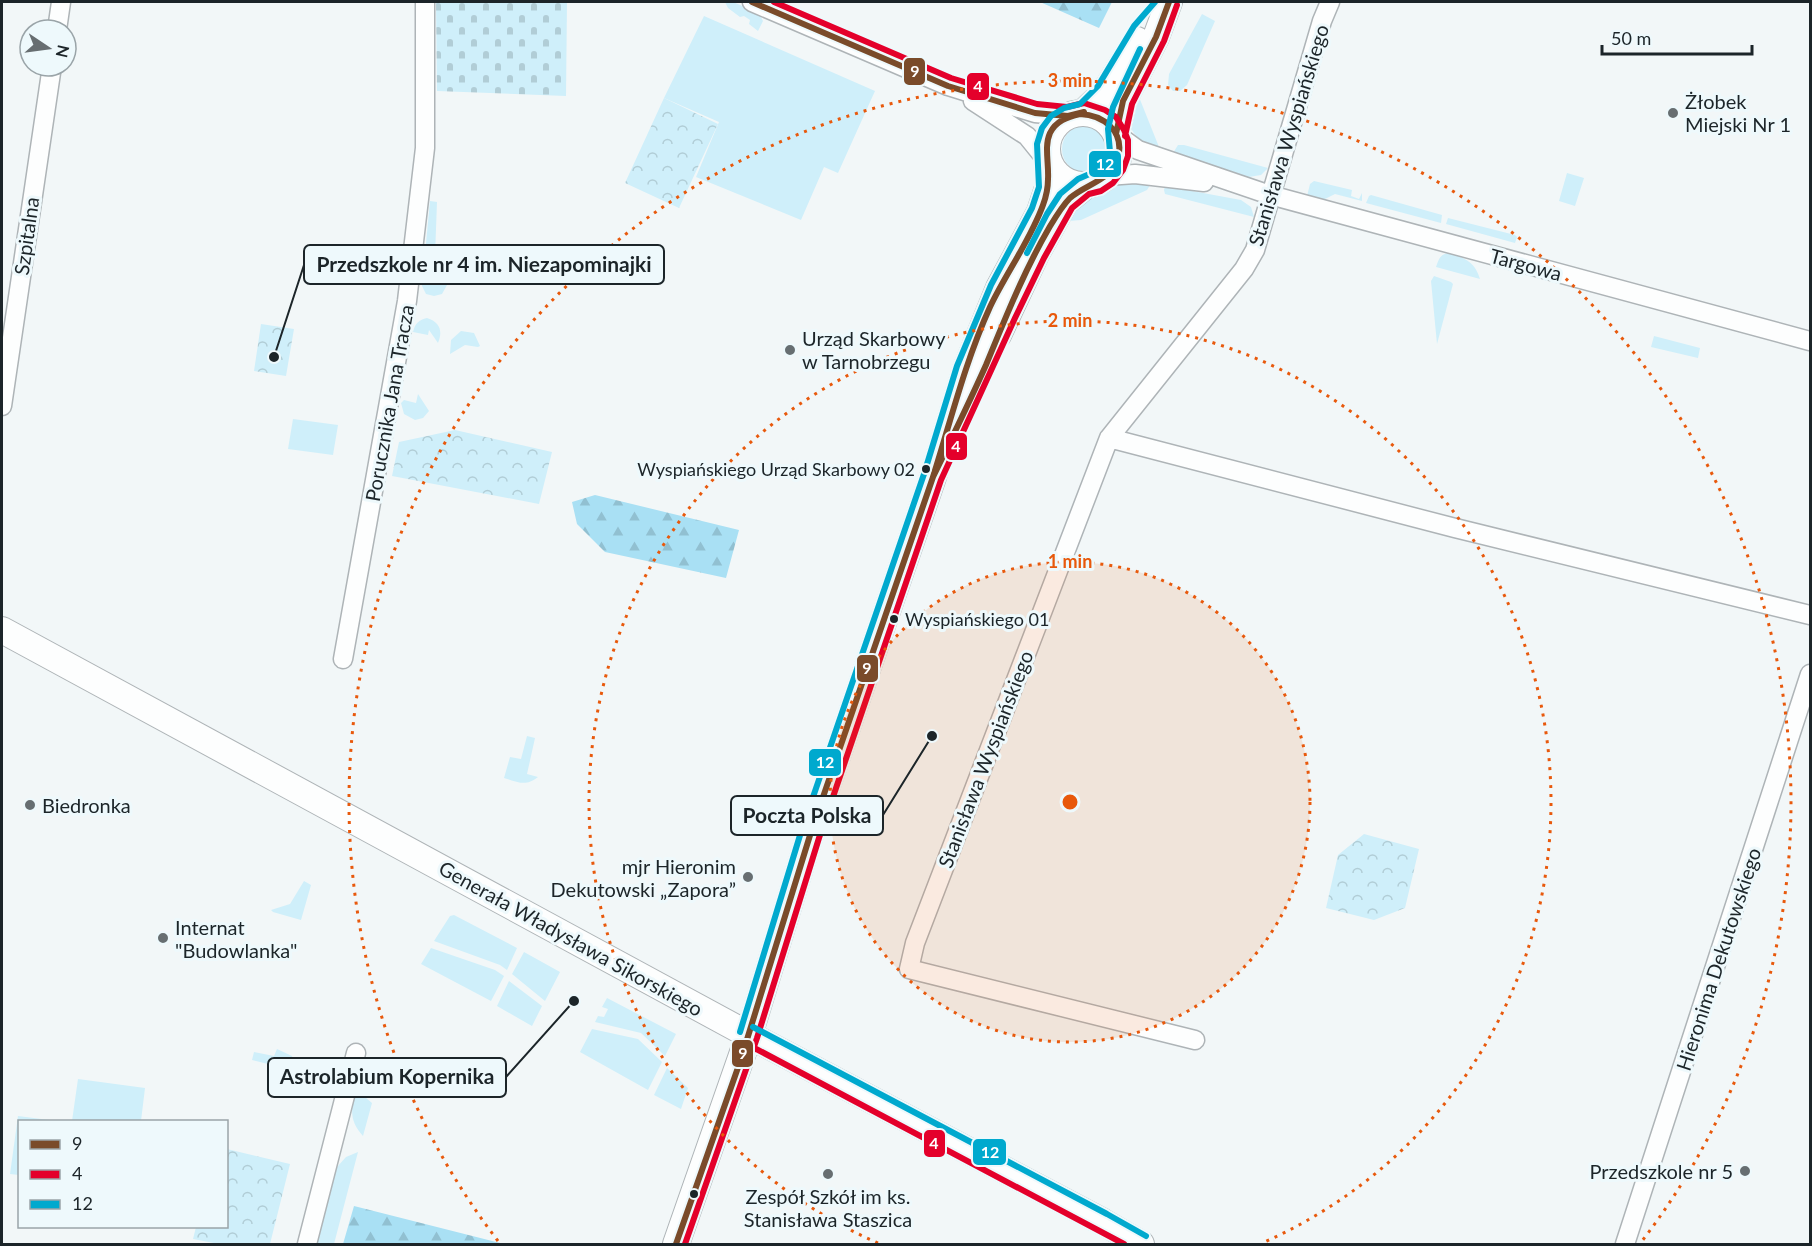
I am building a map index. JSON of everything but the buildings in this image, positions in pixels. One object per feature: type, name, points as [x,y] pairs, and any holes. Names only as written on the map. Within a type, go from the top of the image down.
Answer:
[{"type":"street","points":[[59,18],[61,2]]},
{"type":"street","name":"Porucznika Jana Tracza","points":[[343,659],[408,301],[425,148],[425,2]]},
{"type":"street","points":[[752,2],[948,86],[1035,113],[1076,114],[1101,118],[1109,123],[1116,134],[1119,142],[1119,155],[1115,166],[1065,202],[1006,314],[975,388],[933,477]]},
{"type":"street","points":[[676,1245],[749,1035],[810,835],[933,477],[966,369],[999,288],[1040,212],[1048,188],[1046,144],[1050,132],[1057,123],[1076,114],[1105,92],[1142,31],[1167,2]]},
{"type":"street","points":[[1116,134],[1123,101],[1156,37],[1167,2]]},
{"type":"street","name":"Stanisława Wyspiańskiego","points":[[1195,1040],[909,969],[915,943],[1109,438],[1244,269],[1254,250],[1322,21],[1330,2]]},
{"type":"street","name":"Szpitalna","points":[[2,406],[50,78]]},
{"type":"street","points":[[948,86],[1027,136],[1055,173],[1064,181],[1076,186],[1096,181]]},
{"type":"street","name":"Targowa","points":[[1116,134],[1138,150],[1270,195],[1810,341]]},
{"type":"street","name":"Targowa","points":[[1096,181],[1135,174],[1241,186]]},
{"type":"street","points":[[1109,438],[1455,528],[1810,615]]},
{"type":"street","name":"Generała Władysława Sikorskiego","points":[[2,630],[749,1035],[1103,1222],[1141,1245]]},
{"type":"street","name":"Hieronima Dekutowskiego","points":[[1626,1245],[1810,674]]},
{"type":"street","points":[[307,1245],[356,1053]]},
{"type":"green space","points":[[436,2],[567,2],[566,96],[437,91]]},
{"type":"green space","points":[[725,2],[733,2],[759,13],[763,21],[758,31],[749,24],[750,20],[744,16],[740,17],[728,8]]},
{"type":"green space","points":[[1040,2],[1112,2],[1099,28]]},
{"type":"green space","points":[[1202,14],[1215,21],[1187,85],[1180,91],[1173,91],[1168,85],[1169,74]]},
{"type":"green space","points":[[704,16],[875,91],[838,173],[824,167],[801,220],[696,177],[719,122],[664,98]]},
{"type":"green space","points":[[1139,97],[1159,147],[1158,150],[1141,140],[1131,129],[1130,115]]},
{"type":"green space","points":[[664,98],[718,124],[679,208],[625,183]]},
{"type":"green space","points":[[1086,125],[1103,132],[1110,149],[1103,166],[1086,173],[1069,166],[1062,149],[1069,132]]},
{"type":"green space","points":[[1178,145],[1268,168],[1261,175],[1249,177],[1173,153]]},
{"type":"green space","points":[[1567,173],[1584,178],[1575,206],[1559,201]]},
{"type":"green space","points":[[1314,181],[1352,190],[1351,196],[1359,199],[1362,193],[1362,201],[1335,194],[1323,200],[1307,196],[1310,184]]},
{"type":"green space","points":[[1119,182],[1152,182],[1147,190],[1081,220],[1069,221],[1071,210],[1087,196],[1107,190]]},
{"type":"green space","points":[[1165,186],[1241,200],[1251,207],[1254,217],[1165,194]]},
{"type":"green space","points":[[1371,195],[1442,215],[1441,223],[1366,203]]},
{"type":"green space","points":[[430,201],[437,202],[435,256],[430,265],[427,284],[447,285],[442,294],[434,296],[426,294],[422,286]]},
{"type":"green space","points":[[1448,218],[1517,237],[1515,243],[1446,224]]},
{"type":"green space","points":[[1449,253],[1469,262],[1480,279],[1436,267],[1439,259]]},
{"type":"green space","points":[[1434,276],[1453,284],[1437,344],[1431,281]]},
{"type":"green space","points":[[427,318],[438,325],[440,335],[438,343],[429,330],[428,335],[413,332],[418,322]]},
{"type":"green space","points":[[261,324],[294,329],[286,376],[254,371]]},
{"type":"green space","points":[[461,331],[474,333],[480,346],[465,345],[450,354],[451,340]]},
{"type":"green space","points":[[1654,336],[1700,348],[1698,358],[1651,347]]},
{"type":"green space","points":[[418,394],[429,411],[423,418],[415,420],[404,414],[401,403],[404,400],[416,403]]},
{"type":"green space","points":[[293,419],[338,425],[333,455],[288,449]]},
{"type":"green space","points":[[455,430],[552,452],[539,504],[392,476],[399,442]]},
{"type":"green space","points":[[595,495],[739,530],[726,578],[605,552],[577,524],[572,502]]},
{"type":"green space","points":[[527,736],[535,738],[527,774],[538,777],[525,783],[504,778],[510,757],[521,759]]},
{"type":"green space","points":[[1364,834],[1419,849],[1405,908],[1374,920],[1326,908],[1338,855]]},
{"type":"green space","points":[[304,881],[311,885],[301,920],[271,910],[290,904]]},
{"type":"green space","points":[[454,915],[517,948],[507,970],[500,965],[434,941],[450,916]]},
{"type":"green space","points":[[431,948],[495,970],[504,976],[491,1001],[421,964]]},
{"type":"green space","points":[[524,952],[560,972],[545,1001],[512,974]]},
{"type":"green space","points":[[509,981],[542,1006],[532,1026],[497,1006]]},
{"type":"green space","points":[[607,998],[676,1034],[665,1056],[641,1033],[595,1022],[598,1016],[604,1017],[608,1009],[602,1007]]},
{"type":"green space","points":[[592,1029],[638,1039],[662,1062],[648,1090],[580,1052]]},
{"type":"green space","points":[[277,1049],[292,1056],[295,1068],[292,1070],[252,1060],[254,1052],[274,1056]]},
{"type":"green space","points":[[667,1068],[688,1088],[681,1109],[654,1095]]},
{"type":"green space","points":[[78,1079],[145,1088],[141,1120],[72,1120]]},
{"type":"green space","points":[[355,1095],[365,1097],[372,1103],[363,1136],[353,1117],[352,1107]]},
{"type":"green space","points":[[18,1116],[49,1120],[18,1120],[18,1175],[10,1174]]},
{"type":"green space","points":[[228,1149],[290,1164],[270,1244],[219,1244],[193,1239],[196,1228],[228,1228]]},
{"type":"green space","points":[[358,1152],[334,1244],[317,1244],[337,1167],[346,1157]]},
{"type":"green space","points":[[354,1206],[504,1244],[343,1244]]},
{"type":"transit line","name":"9","points":[[752,2],[948,86],[1035,113],[1068,116],[1084,112]]},
{"type":"transit line","name":"4","points":[[685,1244],[757,1038],[819,838],[941,480],[1015,318],[1044,258],[1072,208],[1089,194],[1101,191],[1113,183],[1123,170],[1128,156],[1128,140],[1124,130],[1116,117],[1105,110],[1084,103],[1067,107],[1037,104],[951,78],[774,2]]},
{"type":"transit line","name":"12","points":[[740,1032],[801,832],[924,474],[957,366],[991,285],[1032,208],[1039,187],[1037,144],[1042,128],[1051,116],[1064,108],[1080,104],[1098,86],[1134,26],[1155,2]]},
{"type":"transit line","name":"9","points":[[1116,134],[1123,101],[1156,37],[1169,2]]},
{"type":"transit line","name":"4","points":[[1125,136],[1132,104],[1164,41],[1177,5]]},
{"type":"transit line","name":"12","points":[[1027,253],[1060,194],[1078,179],[1101,169],[1107,162],[1110,152],[1108,129],[1113,107],[1140,49]]},
{"type":"transit line","name":"9","points":[[1080,114],[1097,118],[1110,126],[1118,140],[1118,158],[1110,172],[1070,198],[1049,228],[1023,278],[980,379],[933,477],[981,328],[1044,202],[1048,186],[1047,149],[1050,133],[1062,120],[1080,114]]},
{"type":"transit line","name":"9","points":[[676,1244],[741,1059],[811,832],[933,477]]},
{"type":"transit line","name":"12","points":[[753,1027],[1146,1236]]},
{"type":"transit line","name":"4","points":[[745,1043],[1124,1244]]},
{"type":"place","name":"Żłobek Miejski Nr 1","points":[[1673,113]]},
{"type":"place","name":"Urząd Skarbowy w Tarnobrzegu","points":[[790,350]]},
{"type":"place","name":"Przedszkole nr 4 im. Niezapominajki","points":[[274,357]]},
{"type":"place","name":"Wyspiańskiego Urząd Skarbowy 02","points":[[926,469]]},
{"type":"place","name":"Wyspiańskiego 01","points":[[894,619]]},
{"type":"place","name":"Poczta Polska","points":[[932,736]]},
{"type":"place","name":"Biedronka","points":[[30,805]]},
{"type":"place","name":"mjr Hieronim Dekutowski „Zapora”","points":[[748,877]]},
{"type":"place","name":"Internat \"Budowlanka\"","points":[[163,938]]},
{"type":"place","name":"Astrolabium Kopernika","points":[[574,1001]]},
{"type":"place","name":"Przedszkole nr 5","points":[[1745,1171]]},
{"type":"place","name":"Zespół Szkół im ks. Stanisława Staszica","points":[[828,1174]]}]
